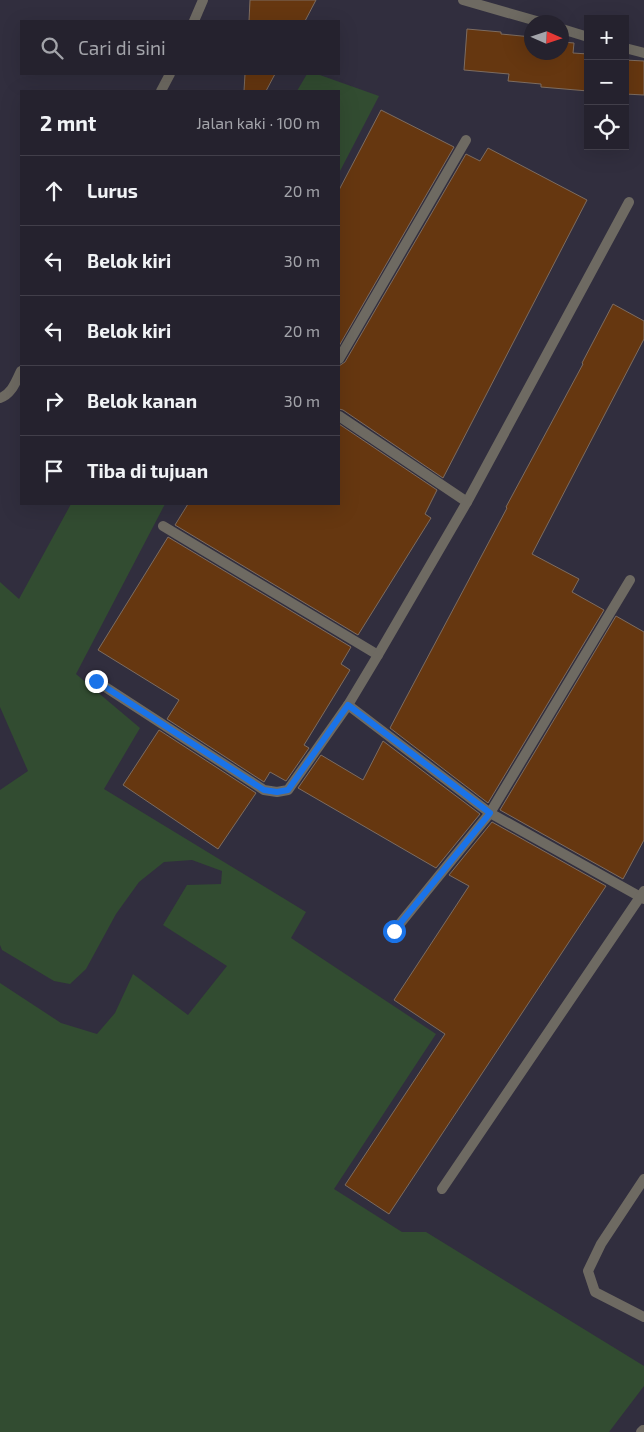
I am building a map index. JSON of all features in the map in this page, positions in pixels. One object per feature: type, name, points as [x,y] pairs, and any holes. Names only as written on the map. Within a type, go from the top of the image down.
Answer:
[{"type":"street","points":[[194,20],[203,0]]},
{"type":"street","points":[[468,1],[524,17]]},
{"type":"street","points":[[569,31],[584,36]]},
{"type":"street","points":[[629,49],[644,54]]},
{"type":"street","points":[[162,90],[169,75]]},
{"type":"street","points":[[340,357],[466,140]]},
{"type":"street","points":[[96,681],[264,790],[277,792],[288,790],[348,705],[467,502],[629,202]]},
{"type":"street","points":[[0,398],[11,391],[20,373]]},
{"type":"street","points":[[340,417],[467,502]]},
{"type":"street","points":[[163,526],[378,655]]},
{"type":"street","points":[[394,931],[490,813],[630,580]]},
{"type":"street","points":[[348,705],[490,813],[643,895],[442,1189]]},
{"type":"street","points":[[644,1178],[600,1244],[588,1270],[595,1292],[644,1317]]},
{"type":"green space","points":[[306,75],[320,75],[379,96],[340,171],[340,90],[298,90]]},
{"type":"green space","points":[[70,505],[164,505],[76,674],[140,728],[104,789],[306,912],[291,938],[436,1034],[334,1189],[402,1232],[426,1232],[644,1366],[644,1386],[609,1432],[0,1432],[0,983],[61,1023],[97,1034],[115,1013],[133,974],[188,1015],[227,966],[163,925],[187,885],[221,884],[222,871],[192,860],[164,862],[139,882],[116,914],[86,969],[70,984],[54,981],[2,950],[0,945],[0,790],[28,771],[0,707],[0,582],[19,599]]},
{"type":"building","points":[[250,0],[316,0],[306,20],[249,20]]},
{"type":"building","points":[[467,29],[524,36],[524,60],[569,60],[569,43],[574,43],[573,53],[584,54],[584,91],[541,87],[541,84],[508,81],[509,74],[464,70]]},
{"type":"building","points":[[629,60],[644,61],[644,95],[629,94]]},
{"type":"building","points":[[245,75],[274,75],[267,90],[244,90]]},
{"type":"building","points":[[381,110],[454,147],[340,344],[340,188]]},
{"type":"building","points":[[488,148],[587,200],[443,478],[340,409],[340,365],[345,362],[466,154],[480,161]]},
{"type":"building","points":[[613,304],[644,321],[644,339],[532,554],[579,579],[572,592],[604,610],[488,803],[390,728]]},
{"type":"building","points":[[340,425],[437,490],[425,514],[431,518],[358,635],[175,525],[187,505],[340,505]]},
{"type":"building","points":[[168,537],[351,647],[341,664],[350,670],[304,745],[309,748],[286,781],[270,772],[264,782],[167,719],[179,700],[98,650]]},
{"type":"building","points":[[616,616],[644,632],[644,840],[623,879],[500,810]]},
{"type":"building","points":[[159,730],[256,793],[218,849],[123,785]]},
{"type":"building","points":[[383,741],[480,814],[436,868],[298,788],[321,755],[363,780]]},
{"type":"building","points":[[492,822],[606,886],[389,1214],[345,1185],[445,1034],[394,1000],[469,886],[449,875]]},
{"type":"route","points":[[96,681],[264,790],[277,792],[288,790],[348,705],[490,813],[394,931]]}]
